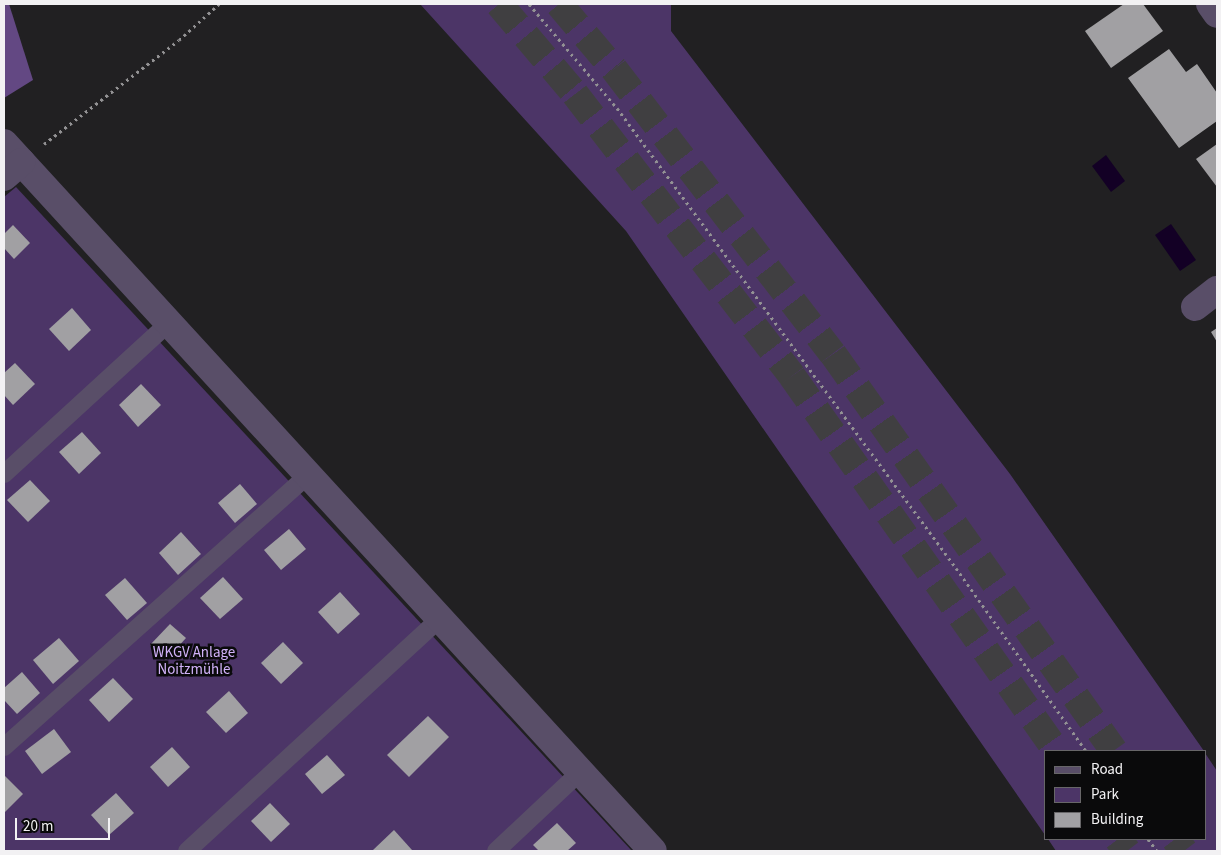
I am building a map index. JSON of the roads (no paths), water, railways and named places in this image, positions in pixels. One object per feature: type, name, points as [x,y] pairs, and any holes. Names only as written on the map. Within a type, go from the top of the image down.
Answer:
[{"type":"street","points":[[1210,4],[1217,14]]},
{"type":"street","points":[[9,161],[169,323],[653,851]]},
{"type":"street","points":[[1195,307],[1217,290]]},
{"type":"lane","points":[[4,474],[169,323]]},
{"type":"lane","points":[[4,747],[308,475]]},
{"type":"lane","points":[[187,851],[440,618]]},
{"type":"lane","points":[[496,851],[580,772]]},
{"type":"tunnel","points":[[499,4],[575,94],[792,376],[1056,750]]},
{"type":"tunnel","points":[[559,4],[614,69],[833,354],[1113,750]]},
{"type":"tunnel","points":[[1119,840],[1127,851]]},
{"type":"tunnel","points":[[1176,840],[1184,851]]},
{"type":"park label","name":"WKGV Anlage Noitzmühle","points":[[194,660]]}]
